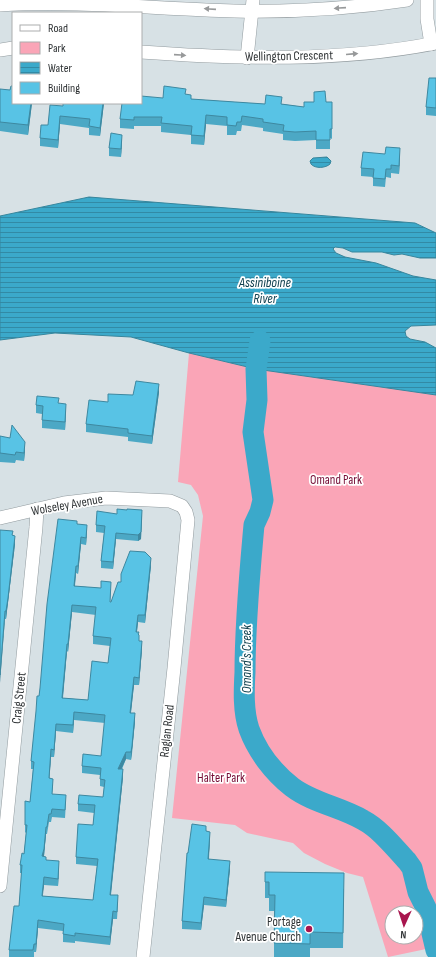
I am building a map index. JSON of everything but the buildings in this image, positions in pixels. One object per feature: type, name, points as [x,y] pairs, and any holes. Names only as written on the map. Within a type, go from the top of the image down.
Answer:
[{"type":"street","points":[[0,5],[29,1],[81,5],[226,10],[252,5],[321,10],[349,8],[406,0]]},
{"type":"street","points":[[427,0],[427,19],[433,44]]},
{"type":"street","points":[[247,58],[252,5]]},
{"type":"street","name":"Wellington Crescent","points":[[142,52],[247,58],[355,54],[433,44]]},
{"type":"street","points":[[0,50],[12,48]]},
{"type":"street","name":"Wolseley Avenue","points":[[0,518],[78,500],[106,498],[165,500],[182,506]]},
{"type":"street","name":"Raglan Road","points":[[143,957],[174,668],[188,520],[186,512],[182,506]]},
{"type":"street","name":"Craig Street","points":[[0,886],[36,532],[36,509]]},
{"type":"green space","name":"Omand Park","points":[[189,353],[256,369],[436,395],[436,936],[432,907],[420,887],[415,862],[405,849],[376,818],[361,811],[327,800],[308,790],[303,784],[289,777],[279,768],[259,739],[255,728],[248,667],[256,607],[258,542],[245,542],[240,614],[239,700],[241,716],[247,733],[263,764],[292,792],[312,803],[352,820],[374,837],[402,863],[408,873],[413,905],[384,905],[384,944],[363,877],[347,873],[325,864],[304,853],[293,843],[247,833],[235,825],[172,818],[203,516],[198,495],[191,485],[178,482]]},
{"type":"green space","name":"Omand Park","points":[[424,921],[431,948],[388,957],[384,945],[424,945]]},
{"type":"water","points":[[327,157],[331,161],[330,164],[323,167],[315,167],[310,161],[313,158]]},
{"type":"water","name":"Assiniboine River","points":[[89,197],[415,223],[436,233],[436,258],[420,258],[382,252],[352,252],[343,248],[335,247],[333,249],[336,253],[345,257],[376,263],[413,276],[436,280],[436,325],[411,326],[405,331],[406,336],[410,339],[425,342],[436,348],[436,395],[256,369],[131,337],[55,333],[0,340],[0,216]]},
{"type":"waterway","name":"Omand's Creek","points":[[260,341],[256,369],[257,400],[253,432],[263,500],[260,512],[254,525],[248,604],[244,693],[249,729],[256,745],[266,761],[278,775],[292,787],[309,797],[369,824],[375,828],[407,861],[412,868],[418,892],[426,908],[436,950]]},
{"type":"place","name":"Portage Avenue Church","points":[[309,929]]},
{"type":"park label","name":"Halter Park","points":[[221,778]]}]
